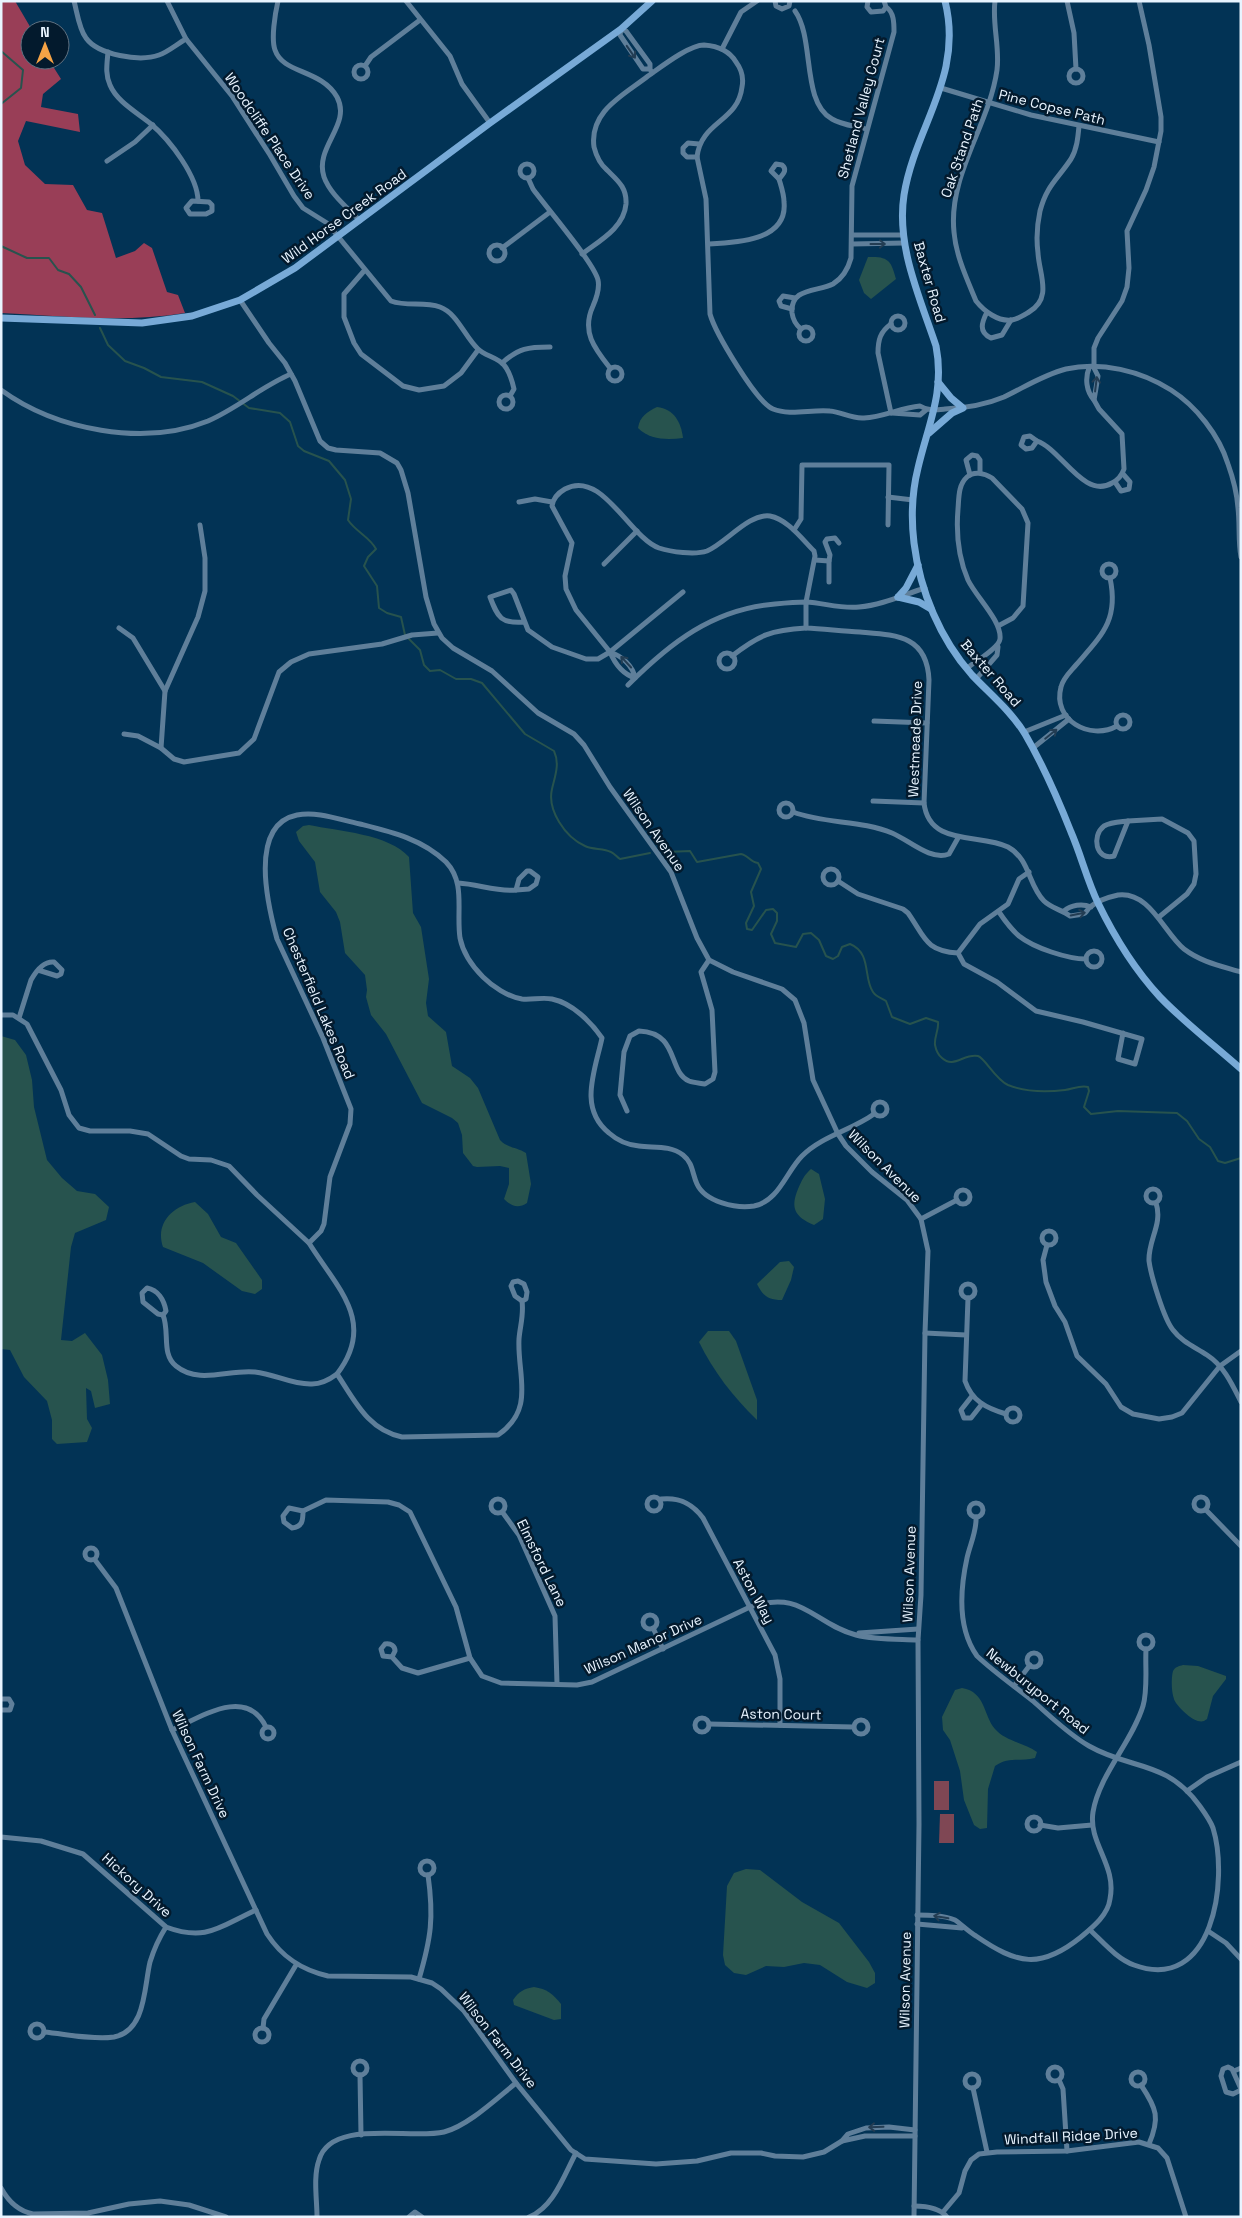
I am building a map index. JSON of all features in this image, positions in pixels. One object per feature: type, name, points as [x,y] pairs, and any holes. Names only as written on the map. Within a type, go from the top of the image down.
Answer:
[{"type":"main road","name":"Wild Horse Creek Road","points":[[1,318],[142,323],[192,316],[240,300],[295,268],[360,221],[490,122],[621,29],[652,1]]},
{"type":"main road","name":"Baxter Road","points":[[945,1],[948,17],[949,46],[941,88],[909,171],[903,205],[904,243],[936,346],[938,382],[935,410],[918,469],[913,500],[913,528],[918,565],[931,609],[949,642],[967,668],[999,700],[1024,732],[1033,748],[1071,832],[1097,902],[1128,956],[1159,996],[1185,1022],[1241,1069]]},
{"type":"main road","points":[[929,433],[952,413],[963,408],[951,398],[938,382]]},
{"type":"main road","points":[[918,565],[906,588],[898,597],[919,602],[931,609]]},
{"type":"street","points":[[74,1],[85,37],[98,48],[108,52],[137,58],[150,57],[160,55],[186,39]]},
{"type":"street","name":"Woodcliffe Place Drive","points":[[168,1],[186,39],[232,96],[303,208],[327,223],[364,271],[391,301],[401,305],[430,304],[445,309],[478,350],[502,363]]},
{"type":"street","points":[[278,1],[273,40],[275,52],[281,60],[294,69],[320,78],[329,86],[337,98],[341,109],[340,120],[323,157],[324,176],[331,189],[360,221]]},
{"type":"street","points":[[406,1],[450,56],[462,84],[490,122]]},
{"type":"street","points":[[722,49],[741,12],[758,1]]},
{"type":"street","points":[[775,1],[780,9],[792,7],[802,22],[814,92],[818,104],[832,119],[866,129]]},
{"type":"street","name":"Shetland Valley Court","points":[[792,309],[781,306],[779,301],[783,296],[795,298],[806,291],[832,284],[840,279],[849,266],[852,244],[852,186],[894,32],[892,16],[885,4],[881,12],[871,12],[867,8],[868,1]]},
{"type":"street","name":"Oak Stand Path","points":[[995,1],[998,49],[997,70],[990,103],[955,194],[954,232],[958,254],[976,301],[987,312],[997,318],[1011,320]]},
{"type":"street","points":[[1067,1],[1074,33],[1076,69]]},
{"type":"street","points":[[1036,441],[1050,446],[1077,474],[1092,485],[1104,488],[1115,482],[1123,474],[1122,434],[1099,409],[1089,394],[1086,381],[1092,368],[1094,348],[1098,338],[1122,301],[1127,287],[1129,268],[1127,231],[1146,190],[1160,142],[1161,117],[1139,1]]},
{"type":"street","points":[[365,66],[371,57],[420,20]]},
{"type":"street","points":[[621,29],[620,35],[643,69],[651,71]]},
{"type":"street","points":[[582,254],[616,228],[626,206],[625,189],[605,169],[595,151],[595,125],[603,111],[651,71],[692,47],[713,46],[722,49],[734,58],[741,69],[743,82],[742,92],[734,110],[711,128],[699,144],[697,157],[706,199],[709,244],[709,304],[712,322],[765,405],[780,411],[833,411],[852,418],[872,417],[891,413],[920,415],[926,410],[963,408],[1002,398],[1040,377],[1067,369],[1092,368],[1130,372],[1161,384],[1190,406],[1210,429],[1228,462],[1238,508],[1241,557]]},
{"type":"street","points":[[108,52],[105,72],[110,87],[117,97],[153,125],[165,137],[192,178],[198,194],[198,201]]},
{"type":"street","name":"Pine Copse Path","points":[[941,88],[1031,115],[1160,142]]},
{"type":"street","points":[[107,161],[135,142],[153,125]]},
{"type":"street","points":[[987,312],[982,327],[983,331],[991,338],[1002,335],[1011,320],[1032,310],[1042,295],[1043,278],[1038,256],[1037,225],[1045,195],[1076,149],[1080,126]]},
{"type":"street","points":[[697,157],[687,156],[683,153],[683,148],[688,143],[699,144]]},
{"type":"street","points":[[528,178],[533,189],[582,254],[598,280],[598,289],[589,318],[589,338],[610,368]]},
{"type":"street","points":[[709,244],[739,243],[761,236],[773,229],[780,221],[784,202],[779,179]]},
{"type":"street","points":[[192,201],[198,201],[209,202],[212,205],[212,211],[206,214],[192,215],[186,208],[192,201]]},
{"type":"street","points":[[502,248],[550,212]]},
{"type":"street","points":[[852,235],[904,235]]},
{"type":"street","points":[[852,244],[904,243]]},
{"type":"street","points":[[364,271],[344,294],[344,317],[354,344],[361,354],[403,386],[420,390],[444,386],[456,379],[478,350]]},
{"type":"street","points":[[795,298],[792,309],[796,325],[801,330]]},
{"type":"street","name":"Wilson Avenue","points":[[240,300],[291,374],[314,432],[324,445],[336,450],[380,453],[396,463],[401,470],[408,493],[426,598],[438,633],[453,648],[492,671],[538,712],[574,734],[584,745],[610,787],[671,872],[697,938],[709,960],[733,972],[782,989],[795,1000],[804,1024],[813,1080],[838,1134],[846,1146],[872,1172],[907,1200],[920,1219],[928,1251],[921,1575],[918,1629],[914,2217]]},
{"type":"street","points":[[891,324],[880,336],[878,353],[891,413]]},
{"type":"street","points":[[510,396],[514,389],[513,381],[502,363],[514,352],[521,349],[550,347]]},
{"type":"street","points":[[1092,368],[1098,376],[1094,400]]},
{"type":"street","points":[[1,390],[21,404],[56,420],[117,433],[161,432],[192,426],[214,418],[291,374]]},
{"type":"street","points":[[970,475],[966,460],[972,455],[977,456],[980,460],[980,473]]},
{"type":"street","points":[[794,530],[801,519],[802,465],[888,465],[888,525]]},
{"type":"street","points":[[976,678],[997,655],[1001,634],[998,626],[973,589],[963,566],[959,547],[957,522],[960,490],[962,484],[970,475],[980,473],[992,478],[1022,509],[1028,523],[1023,606],[1013,618],[998,626]]},
{"type":"street","points":[[1115,482],[1121,491],[1129,489],[1130,482],[1123,474]]},
{"type":"street","points":[[635,678],[634,671],[618,655],[610,652],[576,610],[568,595],[564,583],[572,543],[571,538],[556,517],[552,502],[556,495],[570,486],[587,487],[598,493],[637,531],[661,549],[699,553],[715,546],[759,517],[775,518],[794,530],[814,551],[815,560],[806,602],[806,628]]},
{"type":"street","points":[[888,497],[913,500]]},
{"type":"street","points":[[519,502],[535,499],[552,502]]},
{"type":"street","points":[[161,748],[165,691],[198,617],[205,591],[205,558],[200,525]]},
{"type":"street","points":[[604,564],[637,531]]},
{"type":"street","points":[[829,582],[830,555],[825,542],[835,538],[839,543]]},
{"type":"street","points":[[815,560],[829,561]]},
{"type":"street","points":[[1110,578],[1114,595],[1108,625],[1062,684],[1060,701],[1067,717],[1075,726],[1091,731],[1110,730],[1117,726]]},
{"type":"street","points":[[628,686],[677,641],[700,625],[749,608],[806,602],[838,607],[879,605],[925,588]]},
{"type":"street","points":[[525,622],[505,621],[497,615],[490,597],[510,590],[514,594],[525,622],[528,630],[552,647],[580,659],[598,659],[610,652],[683,592]]},
{"type":"street","points":[[119,628],[133,638],[165,691]]},
{"type":"street","name":"Westmeade Drive","points":[[732,656],[748,643],[772,631],[806,628],[897,635],[912,643],[924,656],[929,670],[924,803],[925,811],[934,825],[958,838],[996,843],[1008,847],[1018,854],[1043,900],[1070,916],[1086,912],[1097,902],[1124,895],[1140,902],[1159,917],[1175,940],[1185,949],[1215,965],[1241,972]]},
{"type":"street","points":[[124,734],[138,736],[161,748],[174,759],[190,763],[240,753],[254,739],[277,677],[284,667],[309,654],[382,644],[412,635],[438,633]]},
{"type":"street","points":[[967,668],[998,647]]},
{"type":"street","points":[[1024,732],[1067,717]]},
{"type":"street","points":[[1033,748],[1067,717]]},
{"type":"street","points":[[874,720],[927,723]]},
{"type":"street","points":[[873,801],[924,803]]},
{"type":"street","points":[[793,812],[809,818],[890,832],[938,856],[949,854],[958,838]]},
{"type":"street","name":"Chesterfield Lakes Road","points":[[309,1243],[321,1231],[324,1224],[330,1177],[350,1124],[351,1109],[322,1038],[277,939],[266,875],[268,842],[273,831],[285,821],[298,815],[316,814],[415,840],[436,853],[448,864],[458,883],[460,939],[465,953],[483,977],[497,988],[520,999],[551,999],[561,1002],[573,1009],[594,1027],[602,1038],[592,1078],[591,1104],[599,1124],[616,1139],[626,1144],[670,1148],[680,1152],[692,1166],[697,1184],[704,1194],[713,1199],[740,1207],[766,1202],[779,1188],[802,1156],[811,1148],[838,1134]]},
{"type":"street","points":[[1128,821],[1114,856],[1107,857],[1102,854],[1096,845],[1097,834],[1113,822],[1128,821],[1162,819],[1188,832],[1194,841],[1196,874],[1194,884],[1187,894],[1159,917]]},
{"type":"street","points":[[458,883],[474,884],[508,891],[516,890],[533,887],[538,880],[536,874],[530,871],[525,873],[519,879],[516,890]]},
{"type":"street","points":[[958,953],[980,924],[1008,904],[1019,879],[1029,872]]},
{"type":"street","points":[[838,881],[858,894],[904,909],[930,946],[937,950],[958,953]]},
{"type":"street","points":[[1064,911],[1083,904],[1091,907]]},
{"type":"street","points":[[999,912],[1011,928],[1030,943],[1074,960],[1086,959]]},
{"type":"street","points":[[958,953],[964,964],[997,982],[1036,1011],[1083,1022],[1123,1033],[1142,1039],[1135,1064],[1118,1060],[1123,1033]]},
{"type":"street","points":[[627,1111],[620,1094],[624,1052],[630,1036],[638,1030],[656,1034],[663,1040],[672,1052],[681,1074],[689,1081],[705,1084],[713,1078],[715,1072],[712,1010],[702,972],[709,960]]},
{"type":"street","points":[[18,1018],[31,980],[38,970]]},
{"type":"street","points":[[1,1015],[18,1018],[27,1024],[61,1090],[69,1115],[79,1128],[90,1131],[131,1131],[148,1134],[181,1156],[190,1159],[211,1160],[229,1166],[309,1243],[340,1288],[352,1312],[354,1326],[350,1352],[337,1374],[327,1381],[311,1384],[291,1382],[256,1372],[242,1371],[202,1376],[185,1371],[175,1366],[169,1358],[163,1315],[166,1310],[160,1296],[151,1289],[144,1290],[141,1296],[143,1302],[158,1314],[163,1315]]},
{"type":"street","points":[[838,1134],[874,1114]]},
{"type":"street","points":[[920,1219],[957,1200]]},
{"type":"street","points":[[1156,1203],[1158,1222],[1149,1251],[1148,1261],[1167,1320],[1172,1330],[1183,1340],[1220,1366],[1229,1377],[1241,1402]]},
{"type":"street","points":[[1047,1245],[1043,1260],[1046,1282],[1055,1306],[1065,1322],[1077,1356],[1106,1384],[1117,1402],[1127,1411],[1140,1417],[1166,1418],[1177,1415],[1191,1404],[1220,1366],[1241,1351]]},
{"type":"street","points":[[968,1298],[964,1377],[972,1396],[982,1404],[1006,1414]]},
{"type":"street","points":[[337,1374],[369,1420],[388,1433],[402,1437],[498,1436],[506,1430],[513,1420],[524,1392],[519,1338],[524,1313],[522,1301]]},
{"type":"street","points":[[925,1334],[966,1336]]},
{"type":"street","points":[[972,1396],[961,1410],[964,1418],[971,1418],[982,1404]]},
{"type":"street","name":"Aston Way","points":[[661,1499],[677,1499],[698,1511],[750,1607],[778,1664],[780,1679],[780,1725]]},
{"type":"street","name":"Wilson Manor Drive","points":[[303,1510],[303,1521],[299,1526],[292,1528],[284,1522],[283,1516],[286,1510],[292,1508],[303,1510],[326,1500],[388,1502],[399,1505],[410,1512],[456,1607],[470,1658],[482,1676],[495,1682],[577,1685],[592,1682],[750,1607],[776,1602],[794,1603],[854,1634],[869,1637],[918,1640]]},
{"type":"street","points":[[1206,1510],[1241,1546]]},
{"type":"street","name":"Elmsford Lane","points":[[503,1513],[518,1535],[555,1616],[556,1684]]},
{"type":"street","name":"Newburyport Road","points":[[976,1517],[976,1524],[967,1558],[962,1617],[967,1638],[977,1656],[1084,1743],[1118,1758],[1166,1774],[1187,1792],[1212,1826],[1217,1867],[1216,1894],[1212,1920],[1202,1943],[1190,1958],[1176,1967],[1160,1970],[1140,1967],[1127,1962],[1090,1930]]},
{"type":"street","name":"Wilson Farm Drive","points":[[95,1560],[116,1588],[172,1730],[256,1910],[275,1946],[296,1965],[314,1973],[338,1977],[384,1976],[419,1979],[432,1983],[458,2004],[516,2083],[571,2150],[585,2158],[656,2164],[697,2161],[731,2153],[761,2153],[803,2158],[824,2152],[842,2141],[848,2134],[866,2128],[889,2127],[915,2133]]},
{"type":"street","points":[[653,1628],[663,1649]]},
{"type":"street","points":[[854,1634],[918,1629]]},
{"type":"street","points":[[917,1914],[950,1919],[1008,1955],[1026,1960],[1042,1959],[1058,1954],[1090,1930],[1108,1909],[1112,1890],[1111,1874],[1092,1825],[1096,1801],[1143,1706],[1146,1649]]},
{"type":"street","points":[[392,1657],[402,1668],[418,1673],[470,1658]]},
{"type":"street","points":[[1014,1686],[1030,1665]]},
{"type":"street","points":[[1,1699],[9,1699],[12,1704],[10,1710],[1,1710]]},
{"type":"street","points":[[172,1730],[222,1707],[235,1706],[253,1711],[266,1727]]},
{"type":"street","name":"Aston Court","points":[[709,1724],[853,1726]]},
{"type":"street","points":[[1187,1792],[1207,1777],[1241,1762]]},
{"type":"street","points":[[1040,1826],[1058,1828],[1092,1825]]},
{"type":"street","name":"Hickory Drive","points":[[1,1837],[41,1841],[84,1854],[166,1926],[187,1934],[207,1933],[256,1910]]},
{"type":"street","points":[[419,1979],[432,1932],[432,1902],[428,1875]]},
{"type":"street","points":[[917,1924],[962,1928]]},
{"type":"street","points":[[44,2032],[109,2037],[123,2034],[130,2029],[140,2013],[151,1960],[166,1926]]},
{"type":"street","points":[[1208,1931],[1226,1943],[1241,1959]]},
{"type":"street","points":[[263,2028],[264,2019],[296,1965]]},
{"type":"street","points":[[1226,2067],[1234,2071],[1241,2089],[1233,2094],[1229,2094],[1224,2087],[1221,2072],[1226,2067]]},
{"type":"street","points":[[1234,2071],[1241,2068]]},
{"type":"street","points":[[360,2075],[361,2134]]},
{"type":"street","points":[[1059,2080],[1063,2089],[1067,2150]]},
{"type":"street","points":[[317,2217],[316,2172],[320,2155],[325,2148],[338,2138],[361,2134],[444,2132],[466,2122],[516,2083]]},
{"type":"street","points":[[1142,2085],[1154,2105],[1155,2112],[1156,2128],[1149,2144]]},
{"type":"street","points":[[973,2088],[987,2152]]},
{"type":"street","name":"Wilson Farm Drive","points":[[842,2141],[865,2136],[915,2133]]},
{"type":"street","name":"Windfall Ridge Drive","points":[[945,2214],[959,2193],[971,2160],[987,2152],[1067,2150],[1128,2142],[1149,2144],[1158,2148],[1171,2164],[1186,2217]]},
{"type":"street","points":[[530,2217],[541,2211],[552,2198],[576,2153]]},
{"type":"street","points":[[1,2188],[15,2206],[33,2214],[88,2213],[129,2204],[160,2202],[190,2205],[226,2217]]},
{"type":"street","points":[[914,2206],[934,2208],[945,2214]]},
{"type":"street","points":[[409,2217],[415,2212],[422,2217]]},
{"type":"shaded area","points":[[1,1],[15,1],[26,20],[20,20],[20,70],[55,70],[61,79],[43,94],[41,107],[78,114],[80,132],[26,121],[18,141],[25,165],[45,184],[73,185],[87,210],[102,213],[116,258],[135,251],[144,243],[152,248],[167,292],[178,295],[185,313],[139,318],[116,318],[1,313]]},
{"type":"shaded area","points":[[868,257],[881,257],[888,261],[896,279],[871,299],[864,293],[859,280]]},
{"type":"shaded area","points":[[657,407],[668,410],[676,417],[683,438],[653,437],[638,428],[640,420],[644,415]]},
{"type":"shaded area","points":[[309,825],[376,838],[400,849],[409,857],[413,913],[421,927],[429,979],[426,1003],[428,1016],[446,1032],[452,1066],[470,1078],[478,1088],[500,1140],[506,1145],[526,1153],[531,1184],[527,1203],[515,1206],[504,1199],[509,1184],[509,1168],[473,1166],[463,1153],[462,1135],[458,1123],[422,1103],[386,1034],[371,1015],[366,997],[365,975],[345,953],[340,922],[336,912],[320,892],[315,862],[299,841],[296,832],[303,826]]},
{"type":"shaded area","points":[[1,1036],[15,1040],[26,1055],[32,1080],[34,1107],[47,1160],[62,1178],[77,1191],[95,1194],[109,1207],[106,1220],[75,1233],[71,1247],[61,1340],[72,1341],[85,1333],[102,1355],[108,1380],[110,1404],[95,1408],[91,1391],[86,1388],[87,1419],[92,1428],[87,1442],[57,1444],[52,1439],[52,1420],[47,1401],[24,1377],[10,1350],[1,1349]]},
{"type":"shaded area","points":[[811,1169],[819,1174],[825,1199],[823,1219],[814,1225],[798,1215],[794,1202],[803,1178]]},
{"type":"shaded area","points":[[195,1202],[208,1214],[221,1237],[236,1243],[262,1280],[262,1289],[255,1294],[242,1291],[203,1263],[163,1247],[161,1231],[167,1217],[179,1207]]},
{"type":"shaded area","points":[[789,1261],[794,1267],[791,1280],[782,1300],[766,1296],[761,1292],[757,1284],[780,1262]]},
{"type":"shaded area","points":[[708,1331],[729,1331],[736,1341],[757,1400],[757,1420],[725,1384],[705,1353],[699,1342]]},
{"type":"shaded area","points":[[1183,1665],[1198,1666],[1226,1676],[1226,1679],[1213,1696],[1207,1719],[1204,1721],[1188,1716],[1174,1700],[1172,1687],[1173,1671]]},
{"type":"shaded area","points":[[962,1688],[976,1694],[991,1723],[999,1733],[1037,1752],[1035,1758],[1005,1761],[995,1766],[988,1789],[987,1828],[980,1829],[974,1825],[964,1800],[960,1771],[950,1740],[943,1730],[942,1717],[955,1690]]},
{"type":"shaded area","points":[[934,1781],[949,1781],[949,1810],[934,1810]]},
{"type":"shaded area","points":[[940,1814],[954,1814],[954,1843],[939,1843]]},
{"type":"shaded area","points":[[746,1869],[760,1870],[802,1902],[839,1923],[869,1962],[875,1973],[875,1983],[867,1988],[847,1982],[820,1965],[804,1963],[784,1967],[766,1966],[746,1975],[734,1973],[725,1965],[723,1955],[727,1886],[734,1873]]},
{"type":"shaded area","points":[[534,1987],[546,1991],[558,2000],[561,2004],[561,2019],[554,2020],[514,2005],[513,2000],[517,1994]]},
{"type":"waterway","points":[[1,51],[23,70],[21,88],[1,104]]},
{"type":"waterway","points":[[1,246],[27,258],[49,258],[58,270],[69,274],[81,287],[95,315]]},
{"type":"waterway","points":[[100,328],[108,345],[125,361],[161,377],[202,382],[233,396],[249,408],[280,413],[290,422],[298,446],[304,451],[329,461],[345,480],[351,499],[348,520],[376,549],[368,557],[364,566],[377,586],[379,608],[387,613],[401,617],[405,635],[420,650],[424,665],[430,671],[440,670],[456,679],[471,679],[482,683],[525,734],[554,751],[557,765],[551,797],[552,806],[564,830],[578,842],[591,848],[613,853],[620,859],[650,853]]},
{"type":"waterway","points":[[666,852],[690,851],[697,862],[741,854],[758,863],[761,869],[751,892],[754,906],[746,923],[747,929],[752,930],[766,910],[773,909],[777,913],[777,921],[771,934],[775,943],[796,947],[803,934],[811,933],[819,940],[826,956],[833,959],[838,956],[842,947],[850,944],[857,948],[864,959],[868,980],[873,992],[886,1001],[892,1017],[910,1024],[926,1018],[938,1022],[935,1045],[939,1055],[946,1061],[951,1062],[978,1056],[1003,1082],[1022,1089],[1051,1091],[1082,1086],[1088,1087],[1089,1091],[1084,1107],[1091,1114],[1118,1111],[1177,1113],[1187,1121],[1199,1139],[1210,1147],[1218,1161],[1225,1163],[1241,1158]]}]
